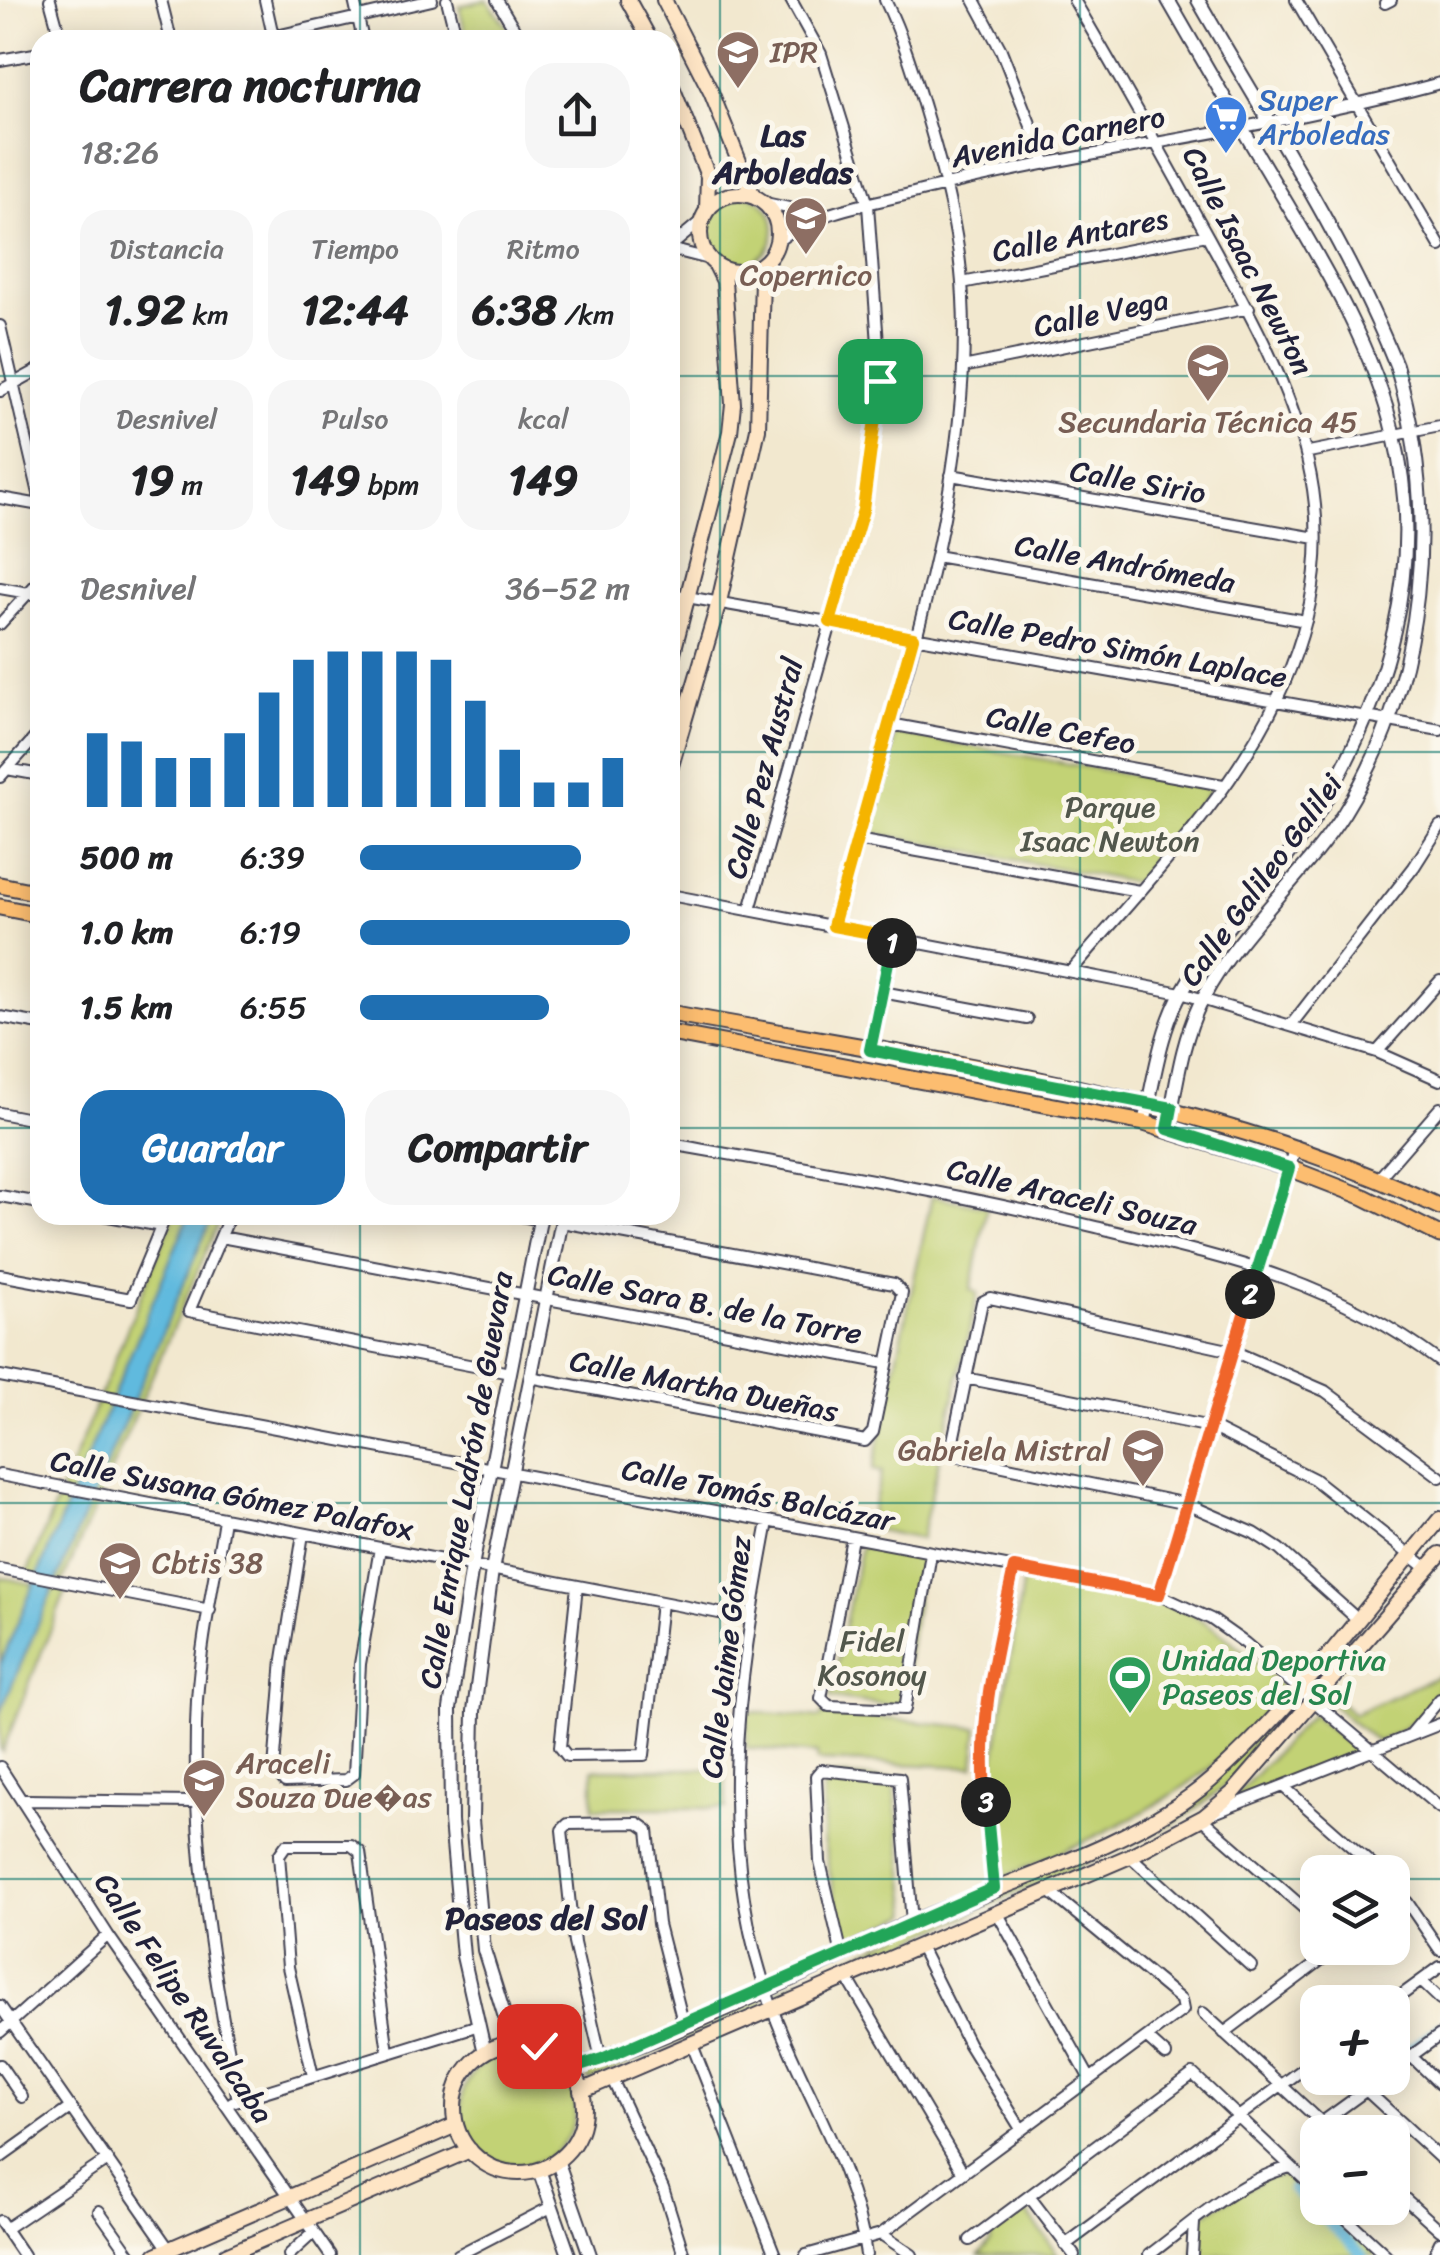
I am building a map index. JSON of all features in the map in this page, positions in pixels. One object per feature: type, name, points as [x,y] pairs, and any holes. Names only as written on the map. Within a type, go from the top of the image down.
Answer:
[{"type":"main road","points":[[628,0],[644,30]]},
{"type":"main road","points":[[664,0],[679,30]]},
{"type":"main road","points":[[680,31],[759,200],[774,214],[778,240],[767,262],[758,428],[719,602],[680,735]]},
{"type":"main road","points":[[680,107],[708,176],[702,245],[724,281],[733,404],[680,629]]},
{"type":"main road","points":[[704,216],[728,195],[759,200]]},
{"type":"main road","points":[[712,262],[742,273],[767,262]]},
{"type":"main road","points":[[0,885],[30,891]]},
{"type":"main road","points":[[0,907],[30,913]]},
{"type":"main road","points":[[680,1015],[1149,1102],[1296,1146],[1440,1207]]},
{"type":"main road","points":[[680,1035],[1168,1129],[1364,1197],[1440,1235]]},
{"type":"main road","points":[[570,2069],[684,2026],[1113,1838],[1184,1800],[1212,1780],[1299,1687],[1440,1519]]},
{"type":"main road","points":[[581,2091],[613,2081],[1130,1856],[1202,1817],[1262,1764],[1440,1554]]},
{"type":"main road","points":[[513,2043],[539,2046],[570,2069],[584,2106],[577,2137],[557,2160],[538,2170],[501,2170],[470,2150],[456,2125],[458,2085],[472,2062],[485,2052],[513,2043]]},
{"type":"main road","points":[[166,2253],[456,2125]]},
{"type":"main road","points":[[226,2255],[310,2226],[470,2150]]},
{"type":"street","points":[[50,0],[58,30]]},
{"type":"street","points":[[161,0],[168,30]]},
{"type":"street","points":[[265,0],[272,30]]},
{"type":"street","points":[[354,0],[361,30]]},
{"type":"street","points":[[306,30],[432,0]]},
{"type":"street","points":[[447,0],[454,30]]},
{"type":"street","points":[[497,0],[515,30]]},
{"type":"street","name":"Calle Pez Austral","points":[[750,910],[863,510],[881,386],[868,205],[820,54],[791,0]]},
{"type":"street","points":[[833,926],[936,556],[964,367],[962,283],[947,185],[902,35],[885,0]]},
{"type":"street","points":[[974,0],[1000,50],[1046,164]]},
{"type":"street","name":"Calle Isaac Newton","points":[[1072,970],[1223,786],[1276,701],[1306,621],[1316,538],[1309,452],[1282,372],[1158,142],[1074,0]]},
{"type":"street","name":"Calle Galileo Galilei","points":[[1144,1123],[1181,993],[1211,948],[1308,829],[1370,716],[1392,644],[1406,550],[1394,436],[1374,372],[1318,257],[1168,0]]},
{"type":"street","name":"Calle Galileo Galilei","points":[[1168,1129],[1189,1032],[1202,998],[1324,844],[1364,780],[1392,721],[1422,619],[1427,548],[1425,487],[1397,366],[1337,245],[1198,0]]},
{"type":"street","points":[[1296,0],[1440,245]]},
{"type":"street","points":[[0,60],[30,55]]},
{"type":"street","name":"Avenida Carnero","points":[[778,240],[810,220],[947,185],[1358,106],[1440,83]]},
{"type":"street","name":"Avenida Carnero","points":[[759,200],[828,215]]},
{"type":"street","points":[[680,239],[704,216]]},
{"type":"street","name":"Calle Antares","points":[[962,283],[1207,236]]},
{"type":"street","points":[[680,251],[712,262]]},
{"type":"street","name":"Calle Vega","points":[[964,367],[1249,308]]},
{"type":"street","points":[[0,329],[30,457]]},
{"type":"street","points":[[0,391],[30,376]]},
{"type":"street","points":[[1309,452],[1440,426]]},
{"type":"street","name":"Calle Sirio","points":[[951,475],[1316,538]]},
{"type":"street","points":[[0,498],[30,501]]},
{"type":"street","name":"Calle Andrómeda","points":[[936,556],[1306,621]]},
{"type":"street","points":[[0,588],[30,593]]},
{"type":"street","name":"Calle Pedro Simón Laplace","points":[[680,596],[1440,730]]},
{"type":"street","points":[[0,624],[30,598]]},
{"type":"street","name":"Calle Cefeo","points":[[890,724],[1223,786]]},
{"type":"street","points":[[3,773],[30,743]]},
{"type":"street","points":[[3,773],[30,774]]},
{"type":"street","points":[[1291,1024],[1414,867],[1440,826]]},
{"type":"street","points":[[856,840],[1139,891]]},
{"type":"street","points":[[680,896],[1202,998],[1377,1052],[1440,1080]]},
{"type":"street","points":[[870,1050],[893,937]]},
{"type":"street","points":[[1377,1052],[1440,981]]},
{"type":"street","points":[[882,992],[1027,1018]]},
{"type":"street","points":[[0,1017],[30,1022]]},
{"type":"street","points":[[1379,1178],[1440,1108]]},
{"type":"street","points":[[0,1113],[30,1119]]},
{"type":"street","name":"Calle Araceli Souza","points":[[680,1146],[985,1200],[1259,1266],[1349,1304],[1440,1362]]},
{"type":"street","points":[[1159,1595],[1296,1146]]},
{"type":"street","points":[[0,1196],[30,1201]]},
{"type":"street","points":[[0,1275],[132,1299],[162,1225]]},
{"type":"street","points":[[226,1225],[189,1311],[510,1373]]},
{"type":"street","name":"Calle Enrique Ladrón de Guevara","points":[[485,2052],[463,1956],[451,1821],[450,1709],[472,1566],[539,1225]]},
{"type":"street","name":"Calle Enrique Ladrón de Guevara","points":[[513,2043],[487,1964],[472,1820],[474,1710],[492,1570],[561,1225]]},
{"type":"street","points":[[592,1225],[900,1287],[886,1363]]},
{"type":"street","name":"Calle Sara B. de la Torre","points":[[221,1237],[886,1363]]},
{"type":"street","points":[[1356,1618],[1278,1549],[1254,1533],[1188,1504],[950,1455],[982,1302],[990,1298],[1233,1352],[1324,1391],[1440,1477]]},
{"type":"street","name":"Calle Martha Dueñas","points":[[530,1377],[861,1442],[868,1440],[886,1363]]},
{"type":"street","name":"Calle Tomás Balcázar","points":[[0,1376],[1159,1595],[1228,1630],[1440,1808]]},
{"type":"street","points":[[965,1378],[1212,1427],[1314,1480],[1428,1569]]},
{"type":"street","name":"Calle Susana Gómez Palafox","points":[[0,1475],[750,1619]]},
{"type":"street","points":[[224,1519],[198,1696],[195,1802],[211,1962],[238,2100]]},
{"type":"street","name":"Calle Jaime Gómez","points":[[768,1522],[734,1733],[734,1839],[739,1885],[773,2012],[835,2146],[866,2255]]},
{"type":"street","points":[[304,1534],[282,1659],[274,1768],[278,1779],[285,1782],[352,1777],[360,1664],[380,1548]]},
{"type":"street","points":[[852,1538],[823,1703],[905,1709],[931,1553]]},
{"type":"street","points":[[994,1888],[981,1759],[987,1696],[1014,1568]]},
{"type":"street","points":[[0,1570],[210,1610]]},
{"type":"street","points":[[576,1586],[560,1747],[563,1754],[644,1755],[661,1603]]},
{"type":"street","points":[[1407,1738],[1440,1699]]},
{"type":"street","points":[[1300,1905],[1202,1817],[1285,1788],[1440,1724]]},
{"type":"street","name":"Calle Felipe Ruvalcaba","points":[[0,1767],[25,1800],[108,1935],[330,2255]]},
{"type":"street","points":[[842,1955],[820,1862],[818,1772],[900,1778],[912,1923]]},
{"type":"street","points":[[1285,1788],[1361,1855]]},
{"type":"street","points":[[25,1800],[195,1802]]},
{"type":"street","points":[[451,1821],[472,1820]]},
{"type":"street","points":[[602,2059],[574,1943],[564,1826],[644,1825],[649,1833],[658,1924],[684,2026]]},
{"type":"street","points":[[313,2076],[288,1967],[280,1848],[358,1848],[388,2052]]},
{"type":"street","points":[[1130,1856],[1251,1966]]},
{"type":"street","points":[[806,2255],[882,2234],[1178,2018],[1183,2010],[1180,2000],[1049,1891]]},
{"type":"street","points":[[1410,1907],[1440,1950]]},
{"type":"street","points":[[998,1914],[1090,2079]]},
{"type":"street","points":[[0,2032],[108,1935]]},
{"type":"street","points":[[920,1947],[968,2043],[1021,2129]]},
{"type":"street","points":[[1224,2033],[1314,1965]]},
{"type":"street","points":[[1410,1989],[1440,1967]]},
{"type":"street","points":[[848,1979],[963,2173]]},
{"type":"street","points":[[1420,1982],[1440,2000]]},
{"type":"street","points":[[0,2006],[166,2253]]},
{"type":"street","points":[[1203,2014],[1312,2115]]},
{"type":"street","points":[[225,2104],[479,2025]]},
{"type":"street","points":[[1440,2035],[1411,2056],[1440,2084]]},
{"type":"street","points":[[1147,2038],[1166,2055]]},
{"type":"street","points":[[693,2046],[774,2255]]},
{"type":"street","points":[[0,2065],[22,2097]]},
{"type":"street","points":[[1065,2245],[1300,2071]]},
{"type":"street","points":[[970,2240],[1193,2074],[1300,2175]]},
{"type":"street","points":[[613,2081],[662,2188],[684,2255]]},
{"type":"street","points":[[1332,2115],[1359,2095]]},
{"type":"street","points":[[1371,2095],[1440,2158]]},
{"type":"street","points":[[0,2158],[70,2108]]},
{"type":"street","points":[[23,2255],[2,2225],[107,2160]]},
{"type":"street","points":[[557,2160],[590,2255]]},
{"type":"street","points":[[1148,2255],[1255,2176],[1290,2166]]},
{"type":"street","points":[[538,2170],[569,2255]]},
{"type":"street","points":[[1029,2196],[1074,2255]]},
{"type":"street","points":[[1410,2203],[1440,2230]]},
{"type":"street","points":[[466,2253],[549,2208]]},
{"type":"street","points":[[99,2212],[130,2255]]},
{"type":"street","points":[[1192,2255],[1194,2222]]},
{"type":"street","points":[[1353,2225],[1386,2255]]},
{"type":"street","points":[[288,2255],[310,2226]]},
{"type":"street","points":[[882,2234],[912,2255]]},
{"type":"street","points":[[1434,2255],[1440,2242]]},
{"type":"green space","points":[[487,0],[510,30],[465,30],[459,6]]},
{"type":"green space","points":[[739,194],[763,205],[774,229],[763,253],[739,264],[715,253],[704,229],[715,205]]},
{"type":"green space","name":"Parque Isaac Newton","points":[[896,733],[1211,789],[1136,883],[868,832]]},
{"type":"green space","points":[[932,1196],[987,1207],[971,1290],[978,1293],[921,1539],[868,1528],[882,1472],[873,1470]]},
{"type":"green space","points":[[170,1225],[218,1225],[62,1583],[26,1576]]},
{"type":"green space","name":"Fidel Kosonoy","points":[[861,1546],[922,1558],[902,1707],[830,1698]]},
{"type":"green space","name":"Unidad Deportiva Paseos del Sol","points":[[1024,1573],[1112,1588],[1176,1607],[1231,1641],[1284,1690],[1227,1753],[1176,1792],[1093,1838],[1005,1877],[993,1770]]},
{"type":"green space","points":[[0,1577],[66,1591],[2,1752],[0,1749]]},
{"type":"green space","points":[[1440,1675],[1434,1697],[1419,1716],[1377,1742],[1327,1701],[1331,1695],[1354,1714]]},
{"type":"green space","points":[[1297,1701],[1301,1704],[1241,1771],[1208,1800],[1170,1825],[783,1998],[778,1994],[779,1989],[1165,1817]]},
{"type":"green space","points":[[748,1711],[821,1718],[822,1712],[978,1728],[974,1767],[817,1761],[817,1754],[746,1748]]},
{"type":"green space","points":[[1312,1714],[1359,1753],[1236,1802],[1233,1798]]},
{"type":"green space","points":[[593,1769],[726,1769],[726,1808],[593,1808]]},
{"type":"green space","points":[[824,1775],[893,1779],[909,1914],[844,1943],[823,1840]]},
{"type":"green space","points":[[758,1998],[764,2001],[762,2006],[589,2081],[586,2073]]},
{"type":"green space","points":[[518,2051],[550,2060],[566,2076],[575,2108],[566,2140],[550,2156],[518,2165],[486,2156],[470,2140],[461,2108],[470,2076],[486,2060]]},
{"type":"green space","points":[[1294,2175],[1300,2181],[1300,2225],[1347,2225],[1380,2255],[1193,2255],[1199,2217],[1267,2177]]},
{"type":"green space","points":[[1024,2208],[1058,2255],[979,2255],[991,2240],[990,2231]]},
{"type":"water","points":[[185,1225],[209,1225],[0,1713],[0,1665]]},
{"type":"waterway","points":[[1410,2048],[1440,2027]]},
{"type":"waterway","points":[[1292,2189],[1363,2255]]},
{"type":"place","name":"IPR","points":[[738,90]]},
{"type":"place","name":"Super Arboledas","points":[[1226,155]]},
{"type":"place","name":"Copernico","points":[[806,256]]},
{"type":"place","name":"Secundaria Técnica 45","points":[[1208,403]]},
{"type":"place","name":"Gabriela Mistral","points":[[1143,1488]]},
{"type":"place","name":"Cbtis 38","points":[[120,1601]]},
{"type":"place","name":"Unidad Deportiva Paseos del Sol","points":[[1130,1715]]},
{"type":"place","name":"Araceli Souza Due�as","points":[[204,1818]]},
{"type":"district","name":"Las Arboledas","points":[[783,154]]},
{"type":"district","name":"Paseos del Sol","points":[[546,1918]]},
{"type":"route","points":[[539,2046],[570,2069],[602,2059],[994,1888],[981,1759],[987,1696],[1014,1568],[1159,1595],[1289,1168],[1168,1129],[1172,1108],[870,1050],[893,937],[833,926],[913,638],[830,622],[863,510],[880,381]]}]
